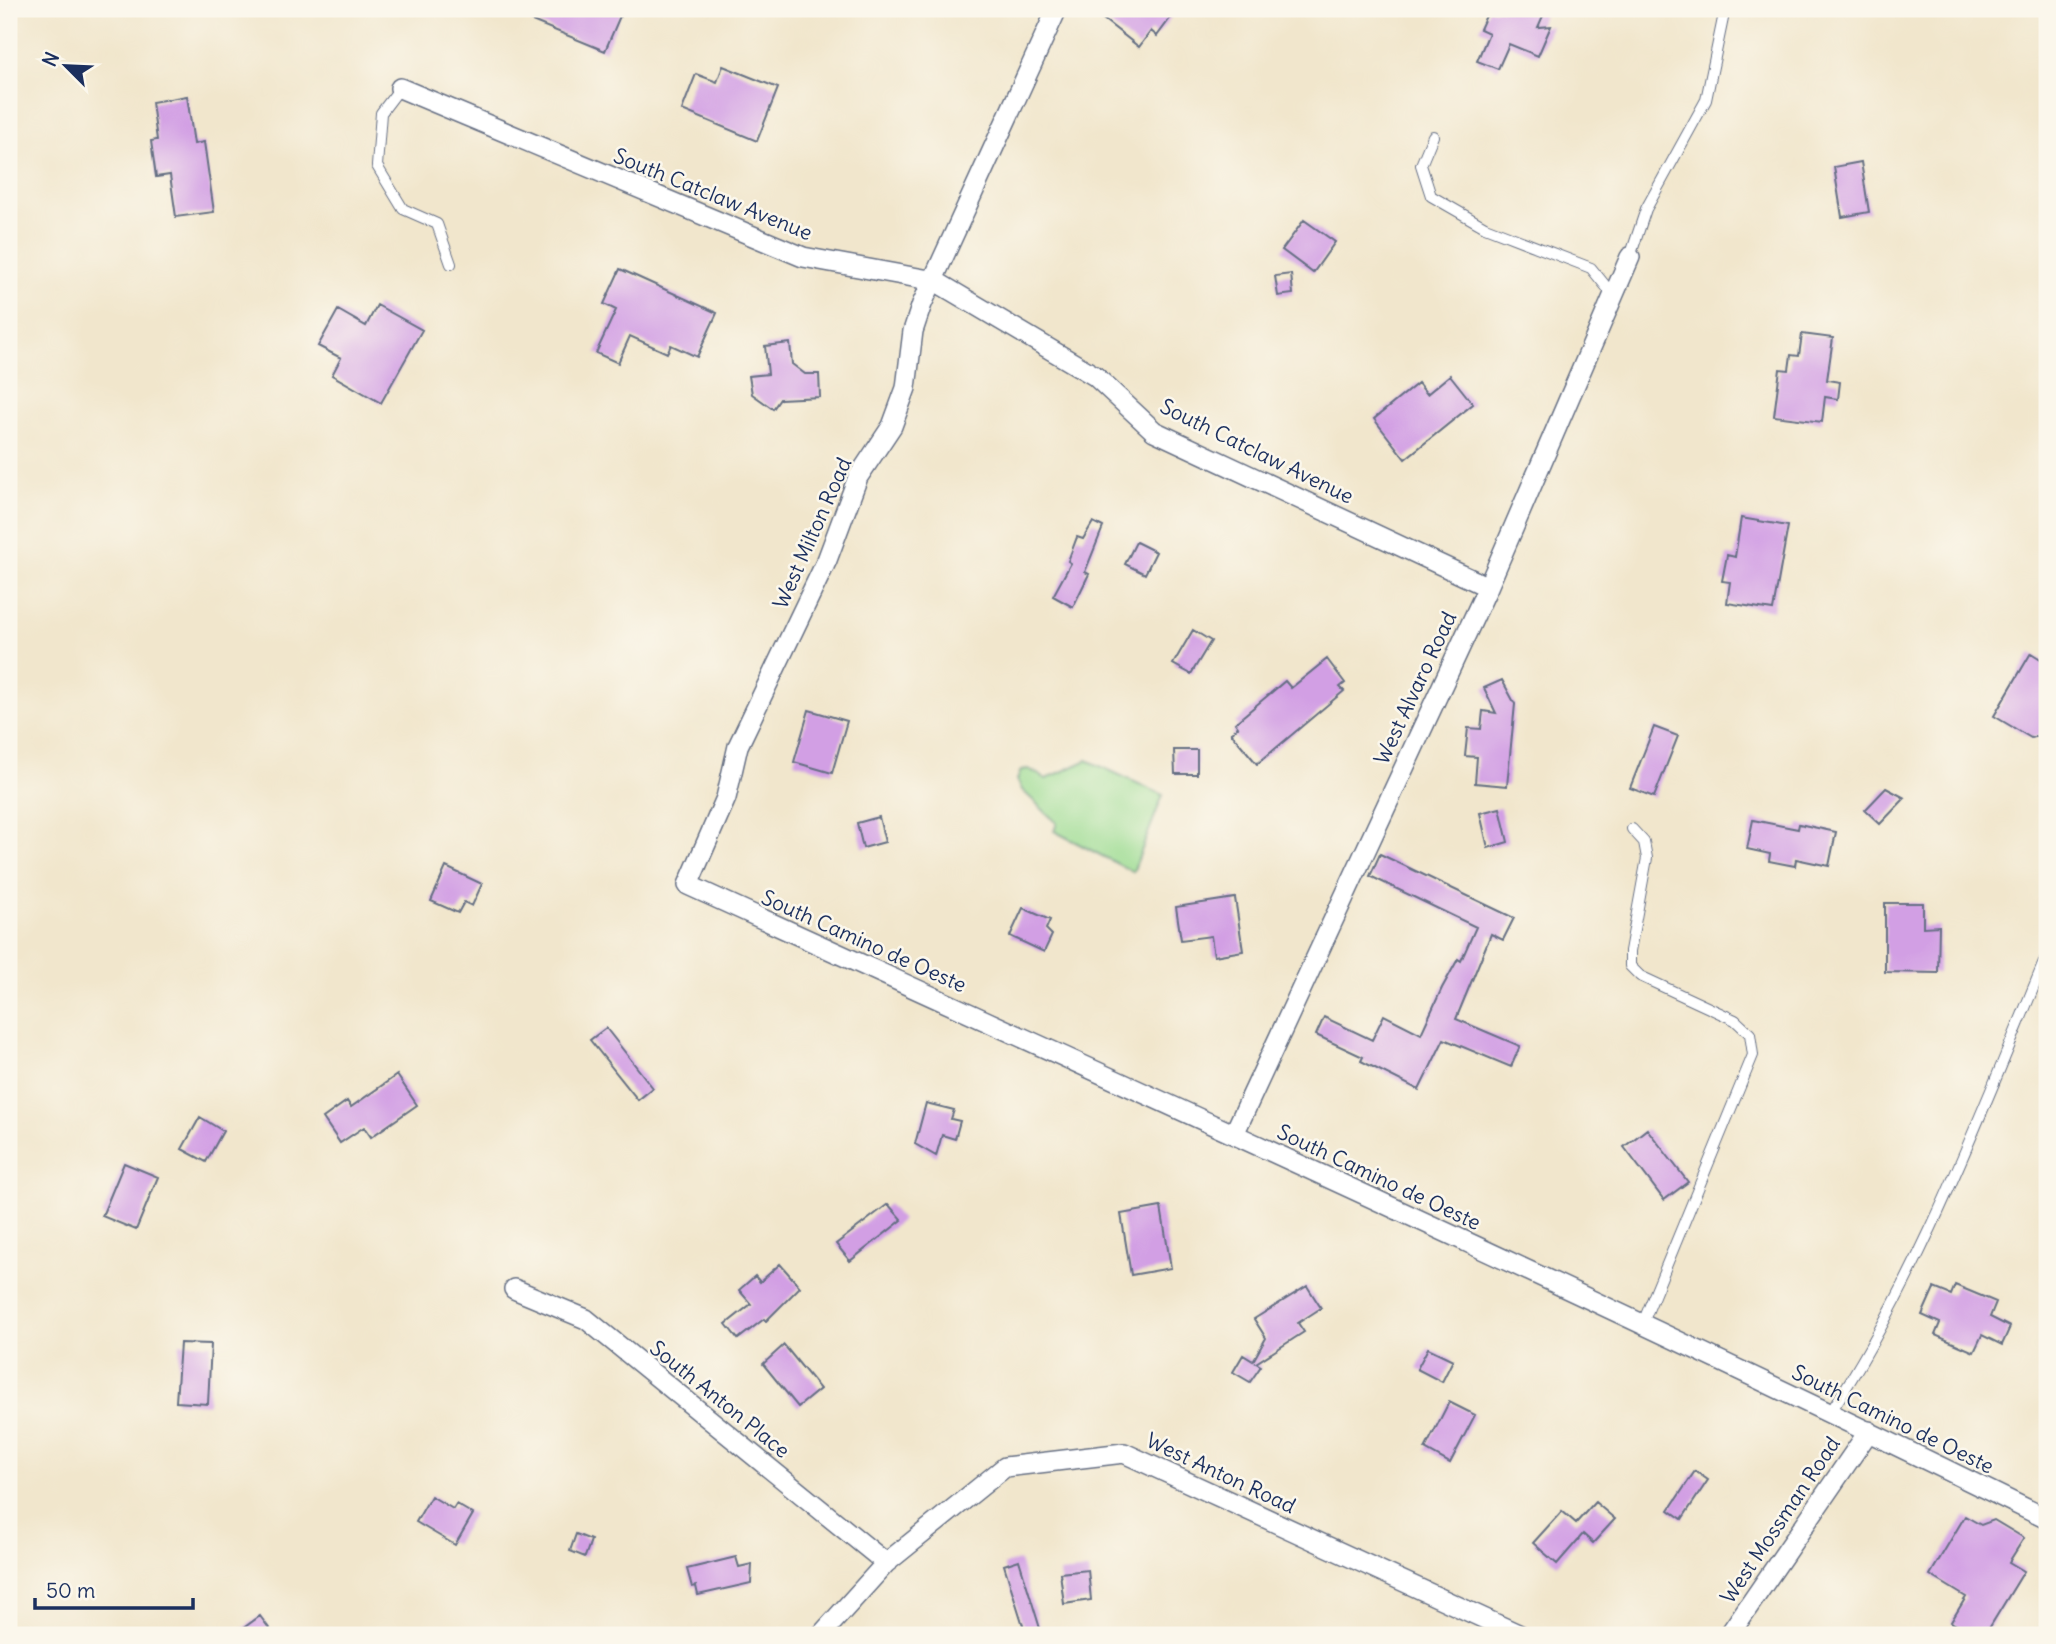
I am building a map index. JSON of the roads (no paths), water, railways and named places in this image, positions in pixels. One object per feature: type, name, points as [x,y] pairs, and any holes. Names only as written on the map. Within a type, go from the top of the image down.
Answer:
[{"type":"street","name":"West Milton Road","points":[[688,886],[726,798],[738,746],[827,560],[858,477],[892,426],[906,387],[913,331],[922,303],[935,281],[1058,9]]},
{"type":"street","name":"South Catclaw Avenue","points":[[400,88],[803,257],[935,281],[1095,376],[1154,431],[1488,587]]},
{"type":"street","name":"West Alvaro Road","points":[[1234,1134],[1488,587],[1630,257]]},
{"type":"street","name":"South Camino de Oeste","points":[[688,886],[1234,1134],[1869,1431],[2047,1519]]},
{"type":"street","name":"South Anton Place","points":[[514,1289],[586,1319],[886,1563]]},
{"type":"street","name":"West Mossman Road","points":[[1729,1635],[1869,1431]]},
{"type":"street","name":"West Anton Road","points":[[821,1635],[886,1563],[1005,1467],[1124,1453],[1520,1635]]},
{"type":"lane","points":[[1630,257],[1646,209],[1706,100],[1725,9]]},
{"type":"lane","points":[[400,88],[381,113],[377,166],[403,209],[437,224],[451,264]]},
{"type":"lane","points":[[1433,136],[1422,165],[1432,196],[1485,227],[1591,268],[1614,295]]},
{"type":"lane","points":[[1632,829],[1644,842],[1647,858],[1630,951],[1630,966],[1640,976],[1735,1020],[1750,1034],[1752,1055],[1642,1325]]},
{"type":"lane","points":[[1829,1413],[1868,1354],[1928,1231],[2047,955]]}]
